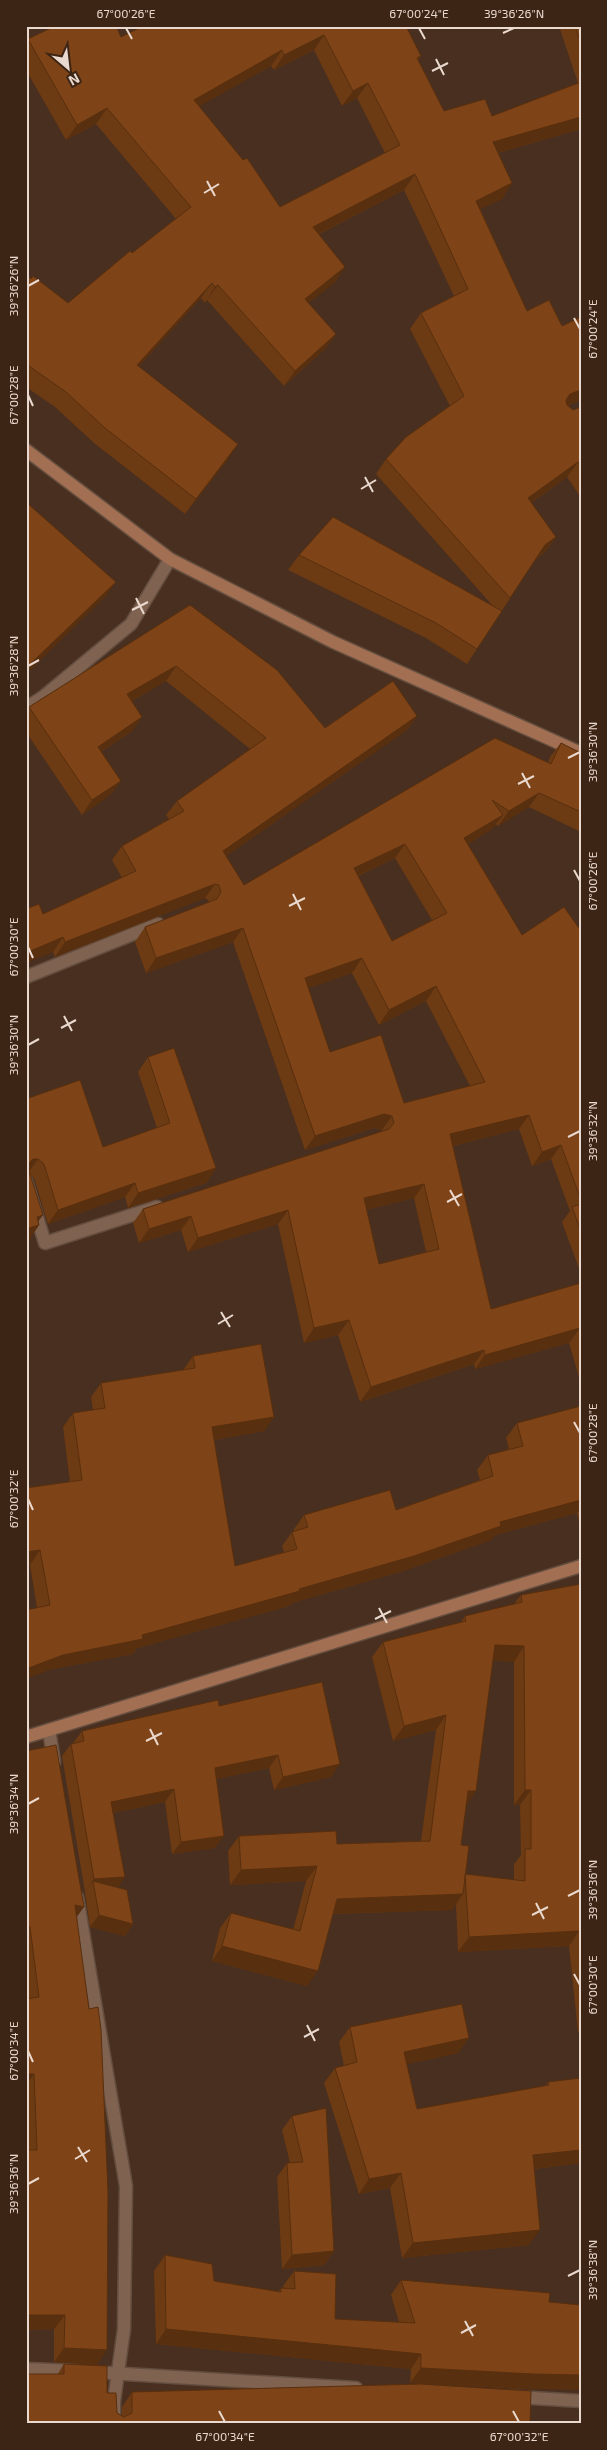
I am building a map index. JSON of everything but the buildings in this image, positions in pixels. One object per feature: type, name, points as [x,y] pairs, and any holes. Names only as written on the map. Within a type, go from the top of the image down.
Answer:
[{"type":"main road","points":[[26,450],[170,559],[333,642],[581,753]]},
{"type":"main road","points":[[26,1737],[581,1566]]},
{"type":"street","points":[[26,708],[43,697],[131,624],[170,559]]},
{"type":"street","points":[[26,978],[168,920]]},
{"type":"street","points":[[26,1182],[44,1243],[168,1203]]},
{"type":"street","points":[[49,1730],[57,1778]]},
{"type":"street","points":[[75,1885],[126,2186],[124,2329],[117,2373],[114,2424]]},
{"type":"street","points":[[26,2368],[366,2388]]},
{"type":"street","points":[[505,2397],[581,2401]]}]
